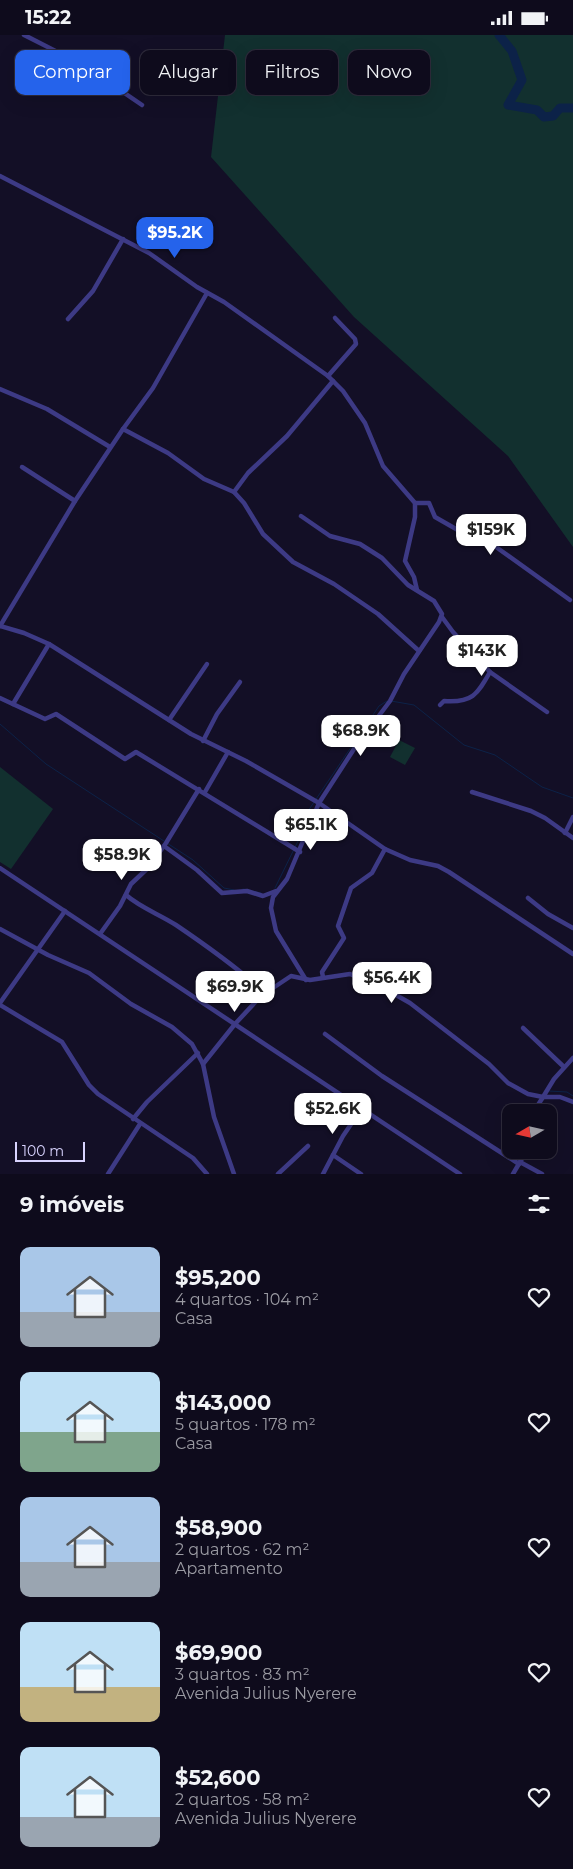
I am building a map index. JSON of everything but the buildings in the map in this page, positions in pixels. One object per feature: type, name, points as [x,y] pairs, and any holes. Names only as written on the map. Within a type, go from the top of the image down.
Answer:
[{"type":"street","points":[[24,35],[103,77],[142,105]]},
{"type":"street","points":[[0,176],[149,253],[224,302],[328,376],[343,391],[365,423],[384,466],[415,503],[415,517],[405,561],[414,577],[417,590]]},
{"type":"street","points":[[68,319],[93,291],[122,239]]},
{"type":"street","points":[[208,293],[152,388],[110,447],[0,626],[24,633],[49,644],[203,741],[228,752],[319,803],[384,849],[410,860],[438,866],[573,954]]},
{"type":"street","points":[[328,376],[356,344],[355,339],[335,318]]},
{"type":"street","points":[[234,492],[248,473],[287,436],[333,381]]},
{"type":"street","points":[[0,389],[47,409],[110,447]]},
{"type":"street","points":[[122,429],[168,453],[204,479],[234,492],[244,503],[263,534],[293,562],[334,584],[378,614],[419,651]]},
{"type":"street","points":[[22,467],[76,501]]},
{"type":"street","points":[[415,503],[428,503],[435,517],[463,533],[496,547],[570,600]]},
{"type":"street","points":[[301,516],[330,536],[360,544],[382,558],[417,590],[436,604],[453,633],[490,673],[547,712]]},
{"type":"street","points":[[306,980],[276,931],[271,908],[272,897],[281,888],[300,852],[319,803],[354,749],[390,701],[400,680],[442,617]]},
{"type":"street","points":[[13,704],[49,644]]},
{"type":"street","points":[[169,719],[207,664]]},
{"type":"street","points":[[440,705],[444,701],[458,702],[475,696],[490,673]]},
{"type":"street","points":[[203,741],[217,714],[240,682]]},
{"type":"street","points":[[0,698],[45,719],[56,714],[124,759],[128,759],[136,752],[205,792],[300,852]]},
{"type":"street","points":[[205,792],[228,752]]},
{"type":"street","points":[[100,934],[126,895],[131,884],[149,867],[164,846],[199,789]]},
{"type":"street","points":[[472,792],[531,811],[545,818],[573,838]]},
{"type":"street","points":[[566,833],[573,817]]},
{"type":"street","points":[[164,846],[197,870],[222,893],[247,891],[263,896],[281,888]]},
{"type":"street","points":[[323,977],[322,972],[344,938],[338,926],[350,888],[372,873],[384,849]]},
{"type":"street","points":[[0,867],[460,1174]]},
{"type":"street","points":[[126,895],[144,909],[176,926],[228,961],[265,993]]},
{"type":"street","points":[[528,898],[548,914],[573,928]]},
{"type":"street","points":[[65,911],[0,1004],[62,1041],[92,1089],[140,1124],[192,1158],[207,1174]]},
{"type":"street","points":[[0,929],[39,950],[89,973],[131,1004],[172,1027],[192,1044],[203,1064],[214,1117],[234,1174]]},
{"type":"street","points":[[203,1064],[234,1024],[265,993],[277,987],[291,975],[306,980],[350,974],[400,997],[489,1064],[508,1083],[528,1094],[543,1097],[560,1097],[573,1102]]},
{"type":"street","points":[[522,1028],[564,1067]]},
{"type":"street","points":[[325,1034],[382,1075],[520,1163],[542,1174]]},
{"type":"street","points":[[133,1119],[147,1102],[198,1053]]},
{"type":"street","points":[[539,1104],[564,1067],[573,1058]]},
{"type":"street","points":[[323,1174],[362,1108]]},
{"type":"street","points":[[108,1174],[140,1124]]},
{"type":"street","points":[[278,1174],[308,1146]]},
{"type":"street","points":[[333,1155],[361,1174]]},
{"type":"street","points":[[513,1174],[522,1159]]},
{"type":"green space","points":[[225,35],[573,35],[573,547],[508,456],[354,317],[211,157],[218,95],[236,95],[236,50],[223,50]]},
{"type":"green space","points":[[399,740],[415,748],[405,765],[390,757]]},
{"type":"green space","points":[[0,767],[53,809],[11,869],[0,862]]},
{"type":"waterway","points":[[499,35],[512,51],[522,80],[508,105],[537,110],[544,117],[553,116],[560,108],[573,108]]},
{"type":"waterway","points":[[275,888],[301,835],[308,811],[379,706],[387,701]]},
{"type":"waterway","points":[[391,701],[414,705],[464,745],[495,755],[542,787],[573,798]]},
{"type":"waterway","points":[[0,724],[46,764],[193,860],[224,888],[234,890]]},
{"type":"waterway","points":[[243,889],[261,893]]},
{"type":"waterway","points":[[548,1091],[567,1092],[573,1096]]}]
